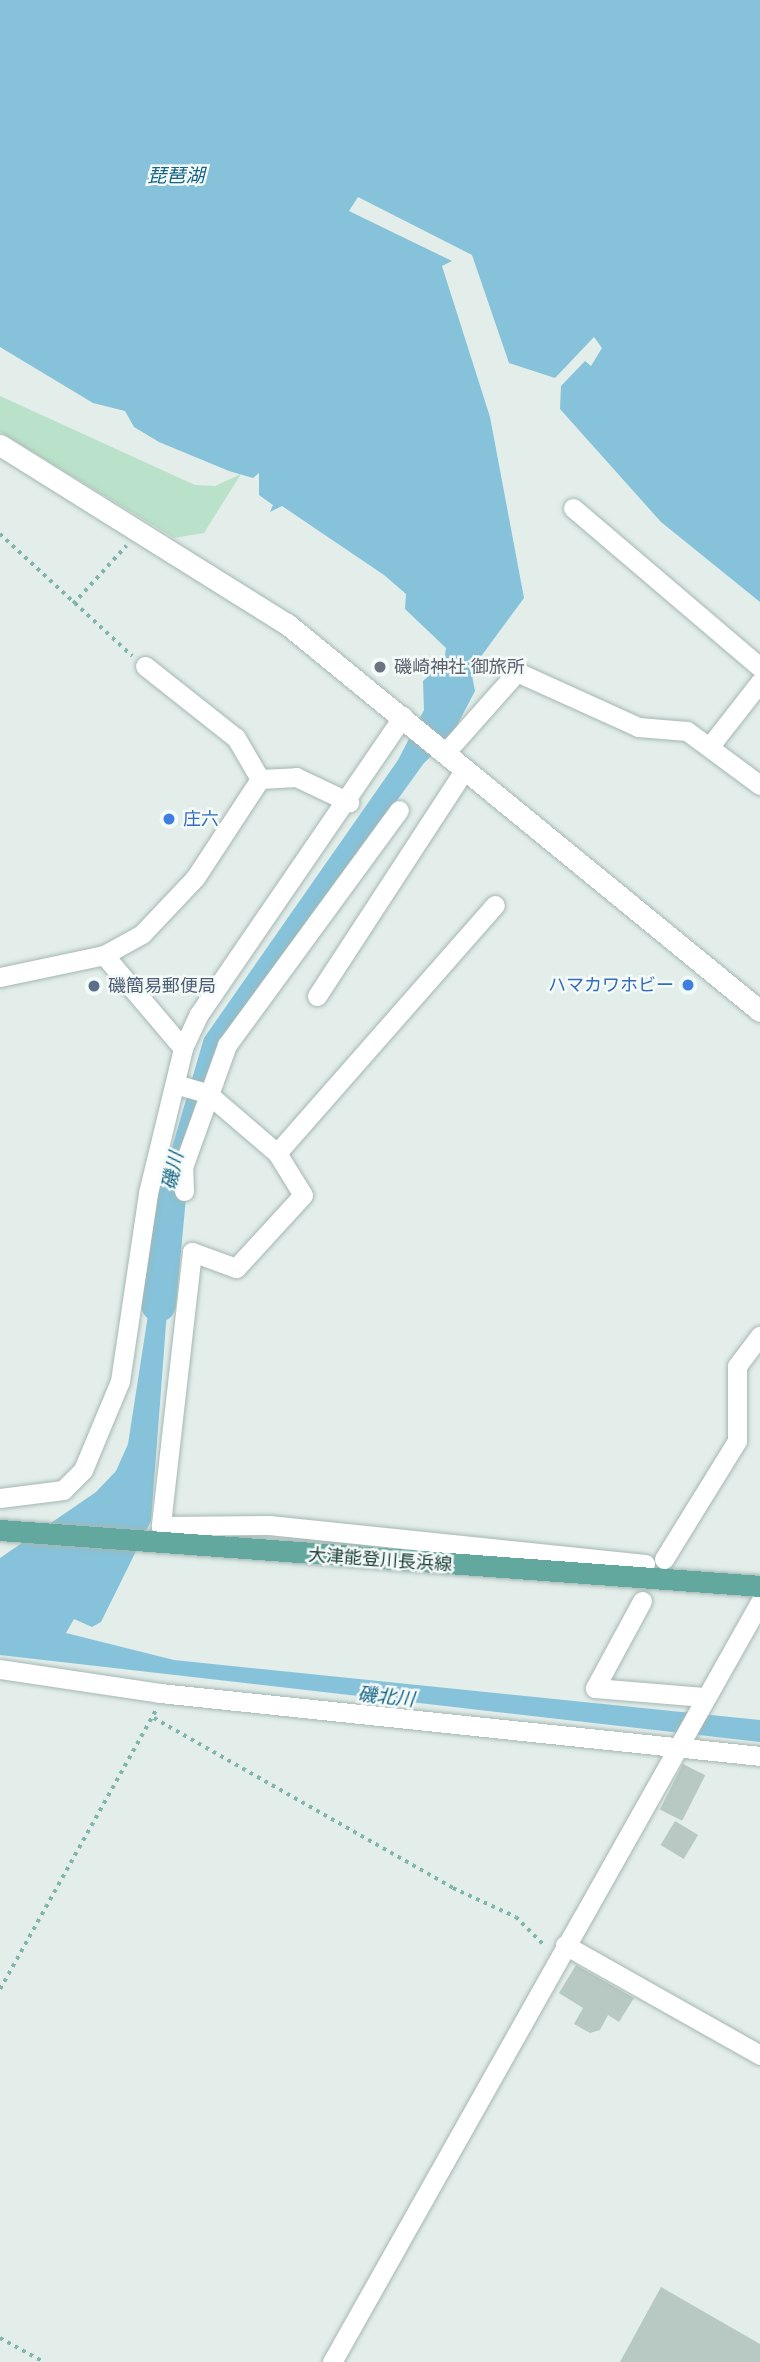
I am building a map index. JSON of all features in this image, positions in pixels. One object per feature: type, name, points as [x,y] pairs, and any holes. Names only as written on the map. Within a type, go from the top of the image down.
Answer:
[{"type":"main road","name":"大津能登川長浜線","points":[[0,1530],[148,1542],[648,1568],[760,1586]]},
{"type":"street","points":[[0,445],[141,529],[287,624],[403,716],[760,1011]]},
{"type":"street","points":[[573,508],[760,667]]},
{"type":"street","points":[[145,666],[236,738],[260,779]]},
{"type":"street","points":[[440,748],[517,672],[638,727],[687,731],[760,785]]},
{"type":"street","points":[[710,746],[760,681]]},
{"type":"street","points":[[183,1048],[198,1014],[349,802],[403,716]]},
{"type":"street","points":[[317,996],[465,769]]},
{"type":"street","points":[[260,779],[296,777],[349,802]]},
{"type":"street","points":[[0,977],[104,955],[142,934],[195,878],[260,779]]},
{"type":"street","points":[[0,1498],[63,1490],[83,1470],[120,1381],[148,1193],[190,1088],[227,1045],[399,810]]},
{"type":"street","points":[[277,1153],[495,905]]},
{"type":"street","points":[[104,955],[183,1048],[190,1088],[183,1167],[184,1191]]},
{"type":"street","points":[[190,1088],[277,1153],[303,1195],[236,1268],[192,1252],[161,1526],[269,1525],[648,1568],[737,1441],[737,1366],[760,1336]]},
{"type":"street","points":[[642,1601],[595,1688],[702,1701]]},
{"type":"street","points":[[332,2362],[680,1739],[760,1602]]},
{"type":"street","points":[[0,1669],[160,1693],[680,1739],[760,1756]]},
{"type":"street","points":[[561,1951],[760,2055]]},
{"type":"path","points":[[73,604],[141,529]]},
{"type":"path","points":[[0,534],[73,604],[145,666]]},
{"type":"path","points":[[0,1989],[154,1718],[160,1693]]},
{"type":"path","points":[[154,1718],[453,1888],[516,1917],[561,1951]]},
{"type":"path","points":[[0,2338],[44,2362]]},
{"type":"green space","points":[[0,396],[195,485],[215,486],[241,474],[204,533],[174,538],[0,432]]},
{"type":"water","name":"琵琶湖","points":[[0,0],[760,0],[760,602],[661,522],[560,409],[561,386],[585,361],[591,366],[602,348],[594,337],[555,378],[509,363],[472,255],[358,197],[349,211],[452,261],[442,266],[490,417],[524,598],[471,670],[475,691],[451,737],[424,763],[227,1036],[179,1176],[175,1225],[159,1223],[164,1175],[204,1038],[398,760],[424,710],[423,681],[444,662],[446,648],[405,609],[406,594],[384,575],[282,506],[270,512],[273,505],[259,495],[259,473],[253,478],[229,471],[159,442],[134,427],[125,411],[93,403],[0,347]]},
{"type":"water","name":"磯北川","points":[[157,1257],[171,1259],[151,1521],[101,1622],[92,1627],[74,1619],[66,1633],[174,1660],[760,1720],[760,1742],[0,1655],[0,1558],[96,1492],[116,1471],[128,1444]]},
{"type":"building","points":[[683,1764],[705,1775],[682,1821],[660,1809]]},
{"type":"building","points":[[675,1821],[698,1835],[684,1859],[661,1845]]},
{"type":"building","points":[[576,1965],[634,1998],[619,2022],[608,2015],[600,2030],[590,2033],[574,2024],[583,2008],[559,1993]]},
{"type":"building","points":[[661,2287],[760,2344],[760,2362],[620,2362]]},
{"type":"waterway","name":"磯川","points":[[158,1304],[170,1175]]},
{"type":"place","name":"磯崎神社 御旅所","points":[[380,667]]},
{"type":"place","name":"庄六","points":[[169,819]]},
{"type":"place","name":"ハマカワホビー","points":[[688,985]]},
{"type":"place","name":"磯簡易郵便局","points":[[94,986]]}]
